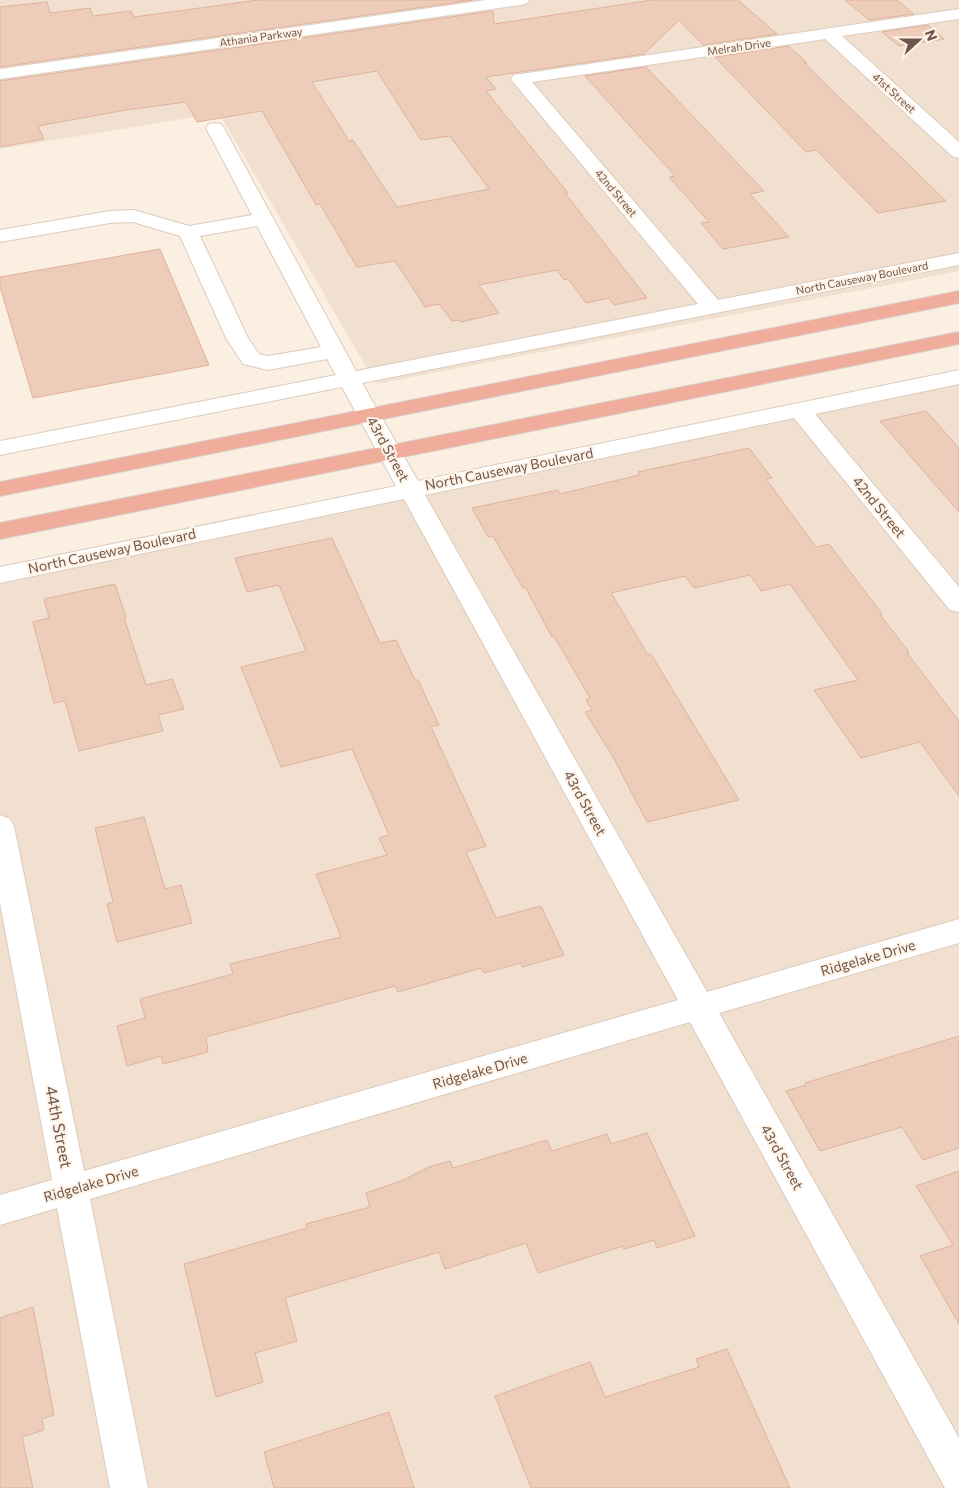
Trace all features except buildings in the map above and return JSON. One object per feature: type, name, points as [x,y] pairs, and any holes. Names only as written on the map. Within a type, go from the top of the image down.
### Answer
[{"type":"highway","points":[[0,489],[959,297]]},
{"type":"highway","points":[[0,531],[959,338]]},
{"type":"street","name":"Athania Parkway","points":[[0,74],[522,0]]},
{"type":"street","name":"Melrah Drive","points":[[520,79],[959,14]]},
{"type":"street","name":"41st Street","points":[[829,34],[959,152]]},
{"type":"street","name":"42nd Street","points":[[520,79],[712,307]]},
{"type":"street","name":"43rd Street","points":[[215,128],[350,381],[959,1475]]},
{"type":"street","points":[[0,236],[110,217],[134,216],[188,232],[263,219]]},
{"type":"street","points":[[188,232],[236,338],[251,358],[268,363],[334,351]]},
{"type":"street","name":"North Causeway Boulevard","points":[[0,448],[350,381],[959,259]]},
{"type":"street","name":"North Causeway Boulevard","points":[[0,575],[959,377]]},
{"type":"street","name":"42nd Street","points":[[800,410],[959,604]]},
{"type":"street","name":"44th Street","points":[[0,826],[129,1488]]},
{"type":"street","name":"Ridgelake Drive","points":[[0,1210],[959,931]]},
{"type":"shaded area","points":[[0,0],[959,0],[959,271],[376,384],[219,113],[0,149]]},
{"type":"shaded area","points":[[959,372],[959,1488],[0,1488],[0,574]]}]
